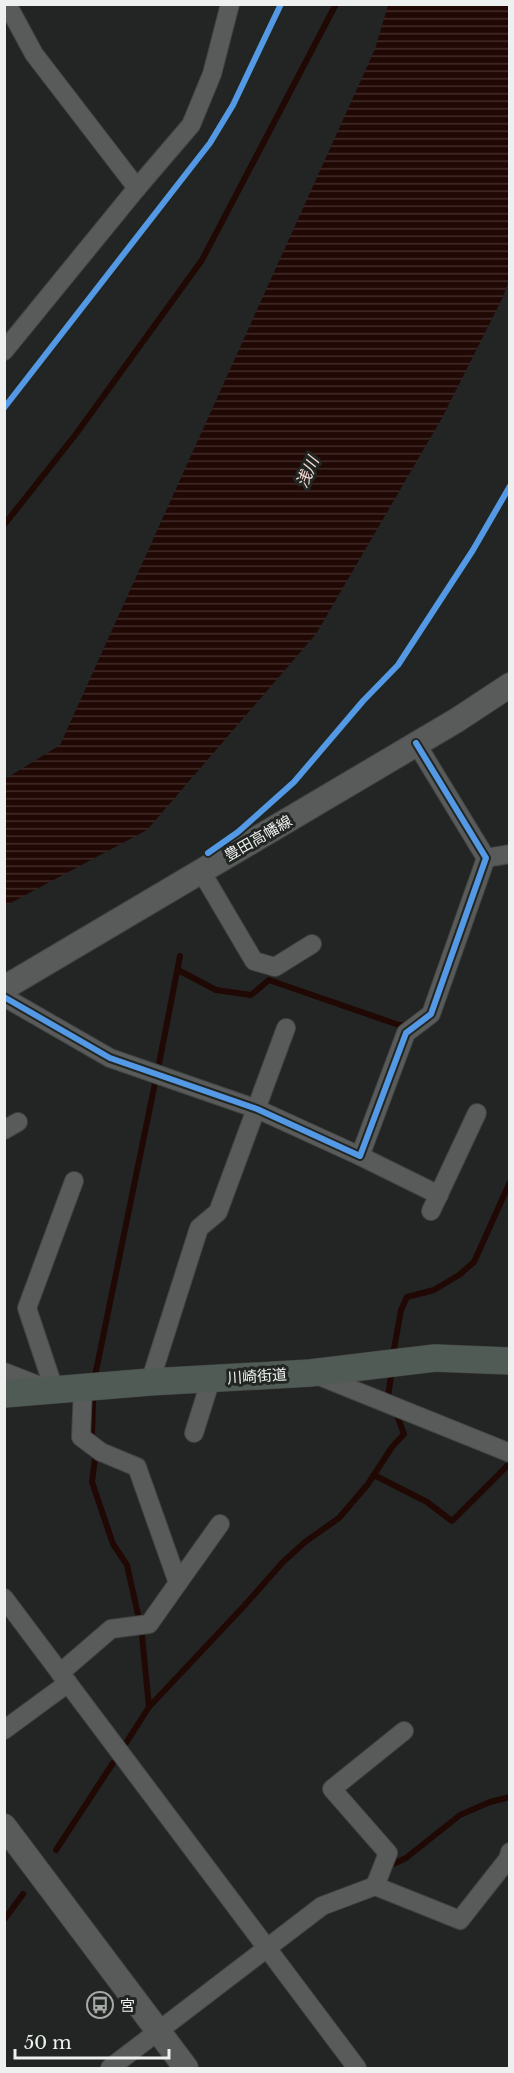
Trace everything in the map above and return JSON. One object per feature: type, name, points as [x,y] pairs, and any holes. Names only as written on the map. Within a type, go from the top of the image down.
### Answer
[{"type":"main road","name":"豊田高幡線","points":[[4,988],[458,720],[510,685]]},
{"type":"main road","name":"川崎街道","points":[[4,1394],[150,1382],[310,1373],[435,1358],[510,1361]]},
{"type":"main road","points":[[4,1826],[186,2068]]},
{"type":"street","points":[[7,4],[34,54],[137,188]]},
{"type":"street","points":[[4,351],[191,125],[212,75],[230,4]]},
{"type":"street","points":[[416,743],[486,858]]},
{"type":"street","points":[[486,858],[510,854]]},
{"type":"street","points":[[360,1156],[406,1033],[431,1014],[486,858]]},
{"type":"street","points":[[201,871],[254,961],[274,967],[312,944]]},
{"type":"street","points":[[4,997],[110,1058],[257,1109],[360,1156],[435,1203],[477,1113]]},
{"type":"street","points":[[150,1382],[199,1228],[218,1212],[286,1028]]},
{"type":"street","points":[[51,1389],[27,1308],[75,1181]]},
{"type":"street","points":[[4,1372],[51,1389]]},
{"type":"street","points":[[310,1373],[510,1453]]},
{"type":"street","points":[[194,1433],[211,1379]]},
{"type":"street","points":[[83,1387],[81,1437],[101,1452],[137,1467],[178,1583]]},
{"type":"street","points":[[4,1730],[64,1678],[111,1629],[149,1624],[220,1524]]},
{"type":"street","points":[[4,1598],[357,2068]]},
{"type":"street","points":[[375,1886],[388,1853],[332,1789],[404,1731]]},
{"type":"street","points":[[110,2068],[322,1906],[375,1886],[460,1920],[508,1859],[510,1852]]},
{"type":"water","name":"浅川","points":[[388,5],[509,5],[510,278],[502,299],[442,418],[316,634],[147,830],[5,906],[5,779],[60,745],[375,49]]},
{"type":"waterway","points":[[4,525],[76,434],[202,260],[336,4]]},
{"type":"waterway","points":[[159,1064],[180,956]]},
{"type":"waterway","points":[[178,970],[216,990],[251,995],[269,980],[399,1025],[409,1025]]},
{"type":"waterway","points":[[95,1376],[155,1083]]},
{"type":"waterway","points":[[394,1349],[401,1310],[407,1297],[434,1290],[459,1275],[474,1262],[510,1182]]},
{"type":"waterway","points":[[388,1397],[391,1376]]},
{"type":"waterway","points":[[92,1433],[93,1402]]},
{"type":"waterway","points":[[126,1743],[149,1707],[283,1562],[305,1542],[339,1518],[368,1484],[392,1447],[404,1434],[397,1415]]},
{"type":"waterway","points":[[95,1458],[92,1482],[113,1544],[127,1565],[139,1619]]},
{"type":"waterway","points":[[374,1475],[427,1502],[452,1521],[510,1463]]},
{"type":"waterway","points":[[142,1635],[149,1707]]},
{"type":"waterway","points":[[56,1850],[113,1763]]},
{"type":"waterway","points":[[387,1867],[406,1858],[460,1815],[490,1802],[510,1797]]},
{"type":"waterway","points":[[4,1920],[23,1894]]},
{"type":"cycle path","points":[[4,408],[210,143],[233,105],[281,4]]},
{"type":"cycle path","points":[[208,853],[238,832],[294,782],[363,701],[398,665],[473,550],[510,486]]},
{"type":"cycle path","points":[[4,997],[110,1058],[257,1109],[360,1156],[406,1033],[431,1014],[486,858],[416,743]]},
{"type":"place","name":"宮","points":[[100,2005]]}]
